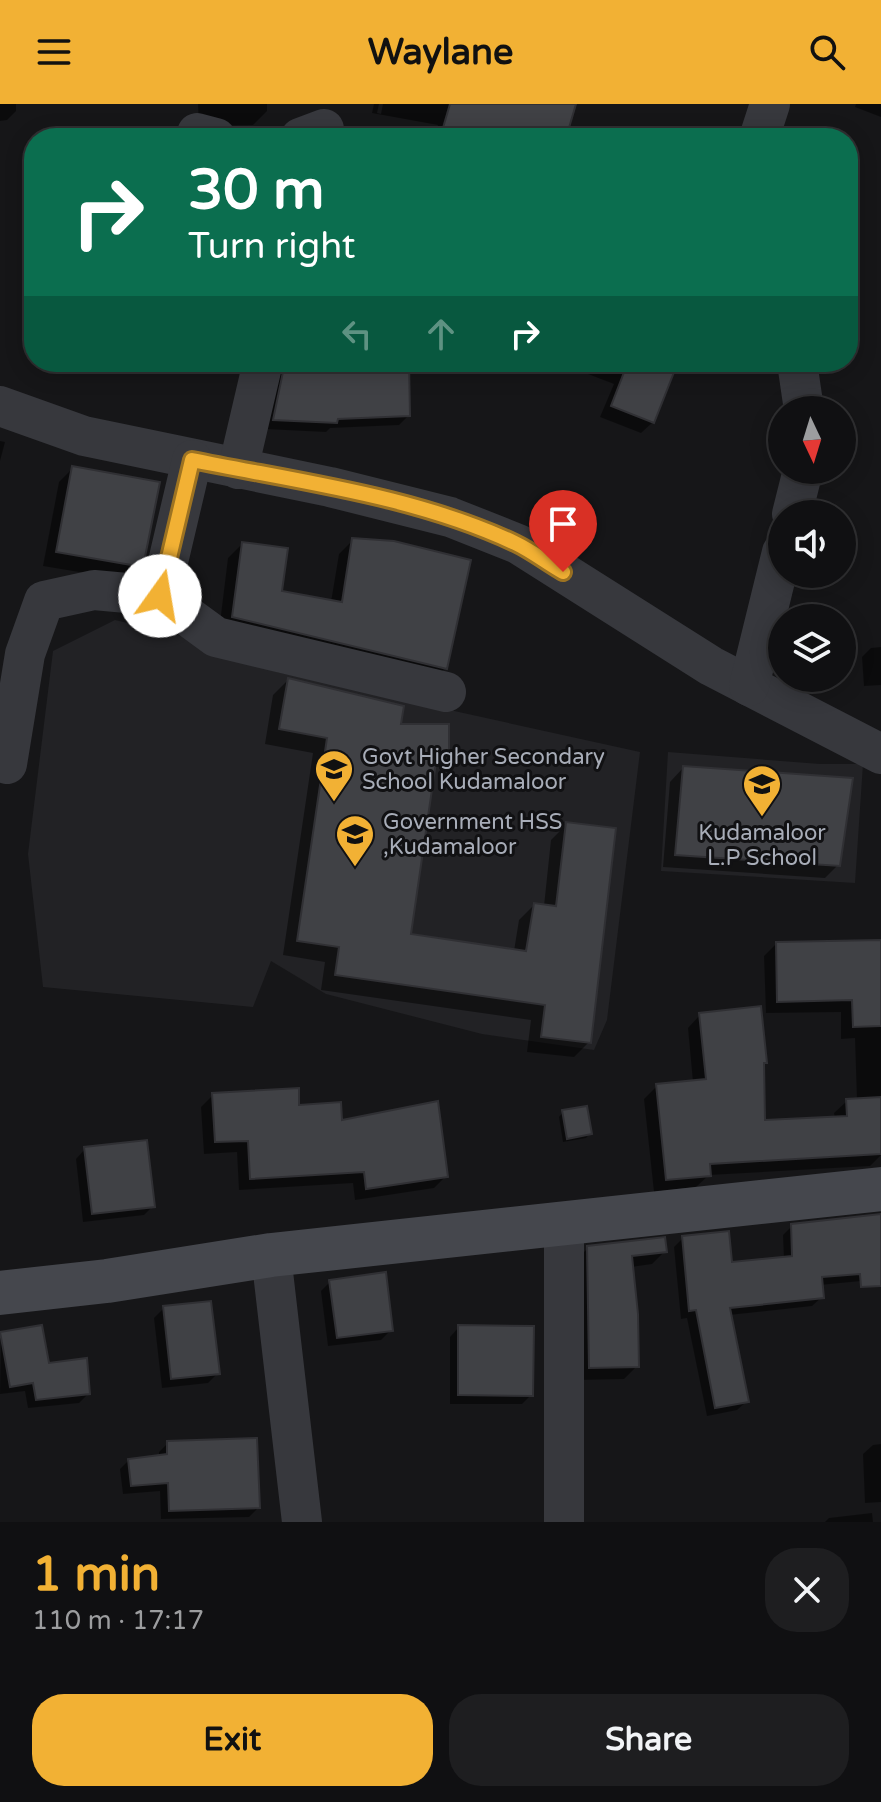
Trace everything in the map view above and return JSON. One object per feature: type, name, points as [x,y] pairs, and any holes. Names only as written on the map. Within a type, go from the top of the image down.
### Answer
[{"type":"main road","points":[[0,1293],[107,1281],[271,1255],[881,1189]]},
{"type":"street","points":[[762,128],[770,104]]},
{"type":"street","points":[[238,469],[261,372]]},
{"type":"street","points":[[798,372],[802,396]]},
{"type":"street","points":[[0,406],[84,436],[330,487],[450,517],[518,544],[711,666],[881,754]]},
{"type":"street","points":[[160,596],[192,460]]},
{"type":"street","points":[[749,686],[773,588]]},
{"type":"street","points":[[7,764],[25,654],[44,601],[94,590],[160,596],[216,637],[446,692]]},
{"type":"street","points":[[564,1223],[564,1522]]},
{"type":"street","points":[[271,1255],[302,1522]]},
{"type":"shaded area","name":"Govt Higher Secondary School Kudamaloor","points":[[115,620],[202,641],[277,672],[640,752],[607,1020],[594,1050],[482,1034],[326,994],[271,961],[253,1007],[43,987],[28,854],[53,651]]},
{"type":"shaded area","name":"Kudamaloor L.P School","points":[[668,752],[820,764],[863,764],[855,883],[661,871]]},
{"type":"building","points":[[450,104],[576,104],[569,128],[443,128]]},
{"type":"building","points":[[283,372],[409,372],[410,416],[338,419],[337,423],[273,420]]},
{"type":"building","points":[[624,372],[674,372],[654,423],[611,406]]},
{"type":"building","points":[[72,466],[160,482],[143,567],[56,552]]},
{"type":"building","points":[[352,538],[394,541],[471,560],[447,669],[232,617],[242,542],[288,548],[282,591],[342,602]]},
{"type":"building","points":[[288,678],[404,706],[401,724],[449,724],[449,755],[437,755],[411,934],[526,951],[534,903],[556,906],[566,822],[616,828],[591,1043],[541,1037],[545,1005],[335,975],[339,947],[297,941],[327,738],[279,729]]},
{"type":"building","name":"Kudamaloor L.P School","points":[[683,766],[853,778],[840,866],[675,855]]},
{"type":"building","points":[[881,940],[881,1026],[853,1027],[852,1000],[777,1002],[776,942]]},
{"type":"building","points":[[761,1006],[767,1063],[764,1063],[765,1120],[847,1116],[846,1099],[881,1097],[881,1154],[710,1164],[711,1176],[666,1180],[656,1084],[706,1079],[699,1013]]},
{"type":"building","points":[[299,1088],[299,1105],[341,1102],[342,1120],[438,1101],[448,1177],[366,1189],[364,1172],[250,1179],[248,1141],[215,1142],[212,1093]]},
{"type":"building","points":[[587,1106],[592,1134],[567,1139],[562,1110]]},
{"type":"building","points":[[147,1140],[155,1207],[92,1214],[84,1147]]},
{"type":"building","points":[[881,1214],[881,1286],[861,1287],[860,1274],[822,1277],[824,1298],[730,1308],[749,1402],[715,1408],[696,1310],[689,1311],[682,1236],[729,1231],[732,1262],[792,1256],[791,1224]]},
{"type":"building","points":[[665,1237],[667,1252],[632,1256],[639,1367],[589,1368],[587,1246]]},
{"type":"building","points":[[386,1272],[393,1331],[337,1338],[329,1280]]},
{"type":"building","points":[[211,1301],[220,1374],[171,1379],[163,1306]]},
{"type":"building","points":[[42,1325],[49,1363],[87,1358],[90,1394],[36,1400],[33,1383],[10,1387],[0,1332]]},
{"type":"building","points":[[458,1325],[534,1326],[533,1396],[458,1395]]},
{"type":"building","points":[[257,1438],[260,1508],[169,1511],[168,1483],[131,1486],[128,1459],[167,1454],[167,1441]]},
{"type":"place","name":"Govt Higher Secondary School Kudamaloor","points":[[334,803]]},
{"type":"place","name":"Kudamaloor L.P School","points":[[762,818]]},
{"type":"place","name":"Government HSS ,Kudamaloor","points":[[355,868]]},
{"type":"route","points":[[160,596],[192,460],[330,487],[450,517],[518,544],[563,572]]}]
